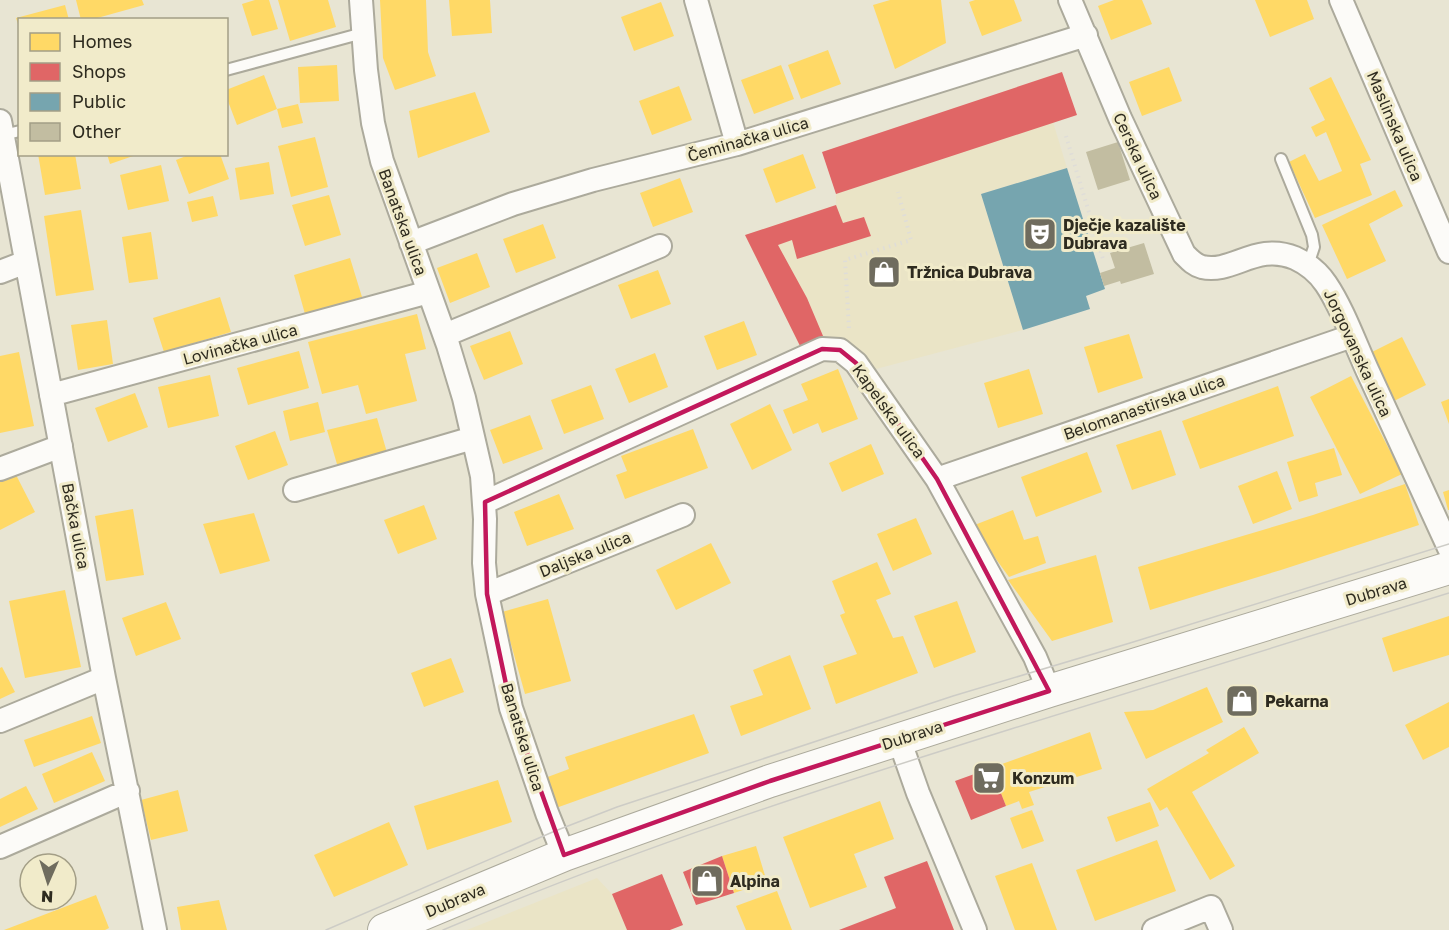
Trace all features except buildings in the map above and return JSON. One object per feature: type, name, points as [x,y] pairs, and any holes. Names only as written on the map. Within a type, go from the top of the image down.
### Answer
[{"type":"main road","name":"Dubrava","points":[[384,930],[564,855],[770,781],[1049,691],[1449,568]]},
{"type":"street","name":"Banatska ulica","points":[[360,0],[371,113],[379,152],[445,335],[464,398],[482,476],[485,502],[484,562],[487,594],[511,708],[564,855]]},
{"type":"street","points":[[696,0],[737,144]]},
{"type":"street","name":"Cerska ulica","points":[[1070,0],[1120,118],[1184,254],[1194,264],[1202,267],[1225,265],[1263,253],[1280,254],[1308,266]]},
{"type":"street","name":"Maslinska ulica","points":[[1341,0],[1449,252]]},
{"type":"street","name":"Čeminačka ulica","points":[[411,243],[513,204],[593,180],[737,144],[1086,35]]},
{"type":"street","name":"Bačka ulica","points":[[7,129],[26,262],[104,678],[155,930]]},
{"type":"street","points":[[445,335],[660,246]]},
{"type":"street","points":[[0,272],[26,262]]},
{"type":"street","name":"Jorgovanska ulica","points":[[1308,266],[1327,285],[1449,548]]},
{"type":"street","name":"Lovinačka ulica","points":[[51,395],[429,292]]},
{"type":"street","name":"Belomanastirska ulica","points":[[937,478],[1352,336]]},
{"type":"street","name":"Kapelska ulica","points":[[485,502],[822,350],[840,350],[856,363],[937,478],[1035,657],[1049,691]]},
{"type":"street","points":[[295,490],[473,438]]},
{"type":"street","points":[[0,469],[61,446]]},
{"type":"street","name":"Daljska ulica","points":[[487,594],[683,515]]},
{"type":"street","points":[[0,721],[104,678]]},
{"type":"street","points":[[899,739],[918,793],[975,930]]},
{"type":"street","points":[[0,847],[128,791]]},
{"type":"street","points":[[1154,930],[1211,907],[1221,930]]},
{"type":"lane","points":[[228,69],[363,33]]},
{"type":"lane","points":[[1281,159],[1312,235],[1314,247],[1308,266]]},
{"type":"path","points":[[1066,136],[1103,259]]},
{"type":"path","points":[[851,359],[845,260],[910,240],[898,192]]},
{"type":"highlighted area","points":[[822,349],[840,350],[856,363],[937,479],[1049,691],[770,781],[564,855],[511,708],[487,594],[485,502]]},
{"type":"shaded area","name":"Tržnica Dubrava","points":[[1053,122],[1067,168],[981,194],[1023,330],[876,369],[843,344],[803,352],[745,235],[836,205],[836,194]]},
{"type":"shaded area","points":[[597,878],[612,894],[627,930],[467,930]]},
{"type":"tram line","points":[[326,930],[555,831],[617,807],[953,696],[1449,544]]},
{"type":"tram line","points":[[443,930],[583,874],[724,822],[939,752],[1449,593]]},
{"type":"place","name":"Dječje kazalište Dubrava","points":[[1040,234]]},
{"type":"place","name":"Tržnica Dubrava","points":[[884,272]]},
{"type":"place","name":"Pekarna","points":[[1242,701]]},
{"type":"place","name":"Konzum","points":[[989,778]]},
{"type":"place","name":"Alpina","points":[[707,881]]}]
